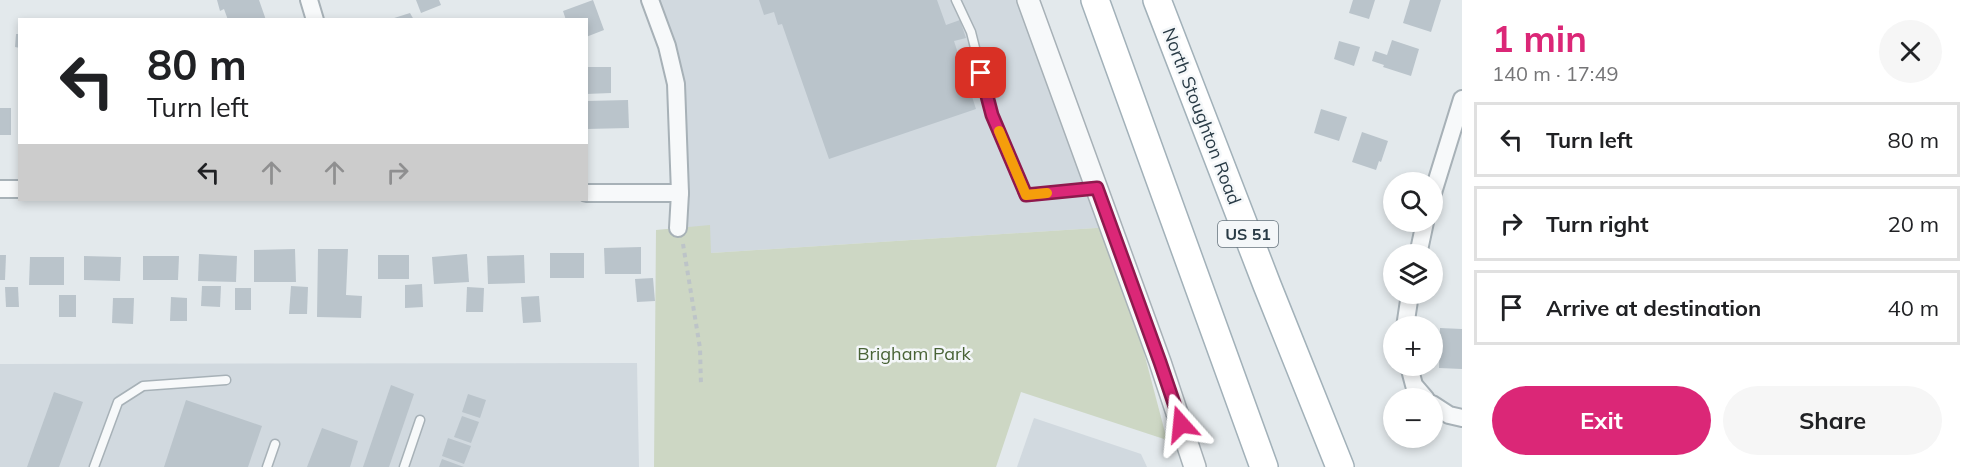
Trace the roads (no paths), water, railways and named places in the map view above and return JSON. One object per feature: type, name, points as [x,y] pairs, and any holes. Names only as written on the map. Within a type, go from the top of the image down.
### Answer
[{"type":"main road","points":[[1095,0],[1264,467]]},
{"type":"main road","name":"North Stoughton Road","points":[[1157,0],[1340,467]]},
{"type":"street","points":[[309,0],[314,18]]},
{"type":"street","points":[[650,0],[667,46],[676,84],[680,193],[678,228]]},
{"type":"street","points":[[1028,0],[1160,362],[1195,467]]},
{"type":"street","points":[[1441,172],[1458,128],[1462,99]]},
{"type":"street","points":[[0,189],[18,189]]},
{"type":"street","points":[[588,193],[680,193]]},
{"type":"street","points":[[1443,411],[1462,418]]},
{"type":"lane","points":[[956,0],[971,32],[992,115],[1026,195],[1097,188]]},
{"type":"lane","points":[[94,467],[118,402],[143,386],[226,380]]},
{"type":"lane","points":[[404,467],[420,420]]},
{"type":"lane","points":[[267,467],[275,444]]},
{"type":"park label","name":"Brigham Park","points":[[914,353]]}]
